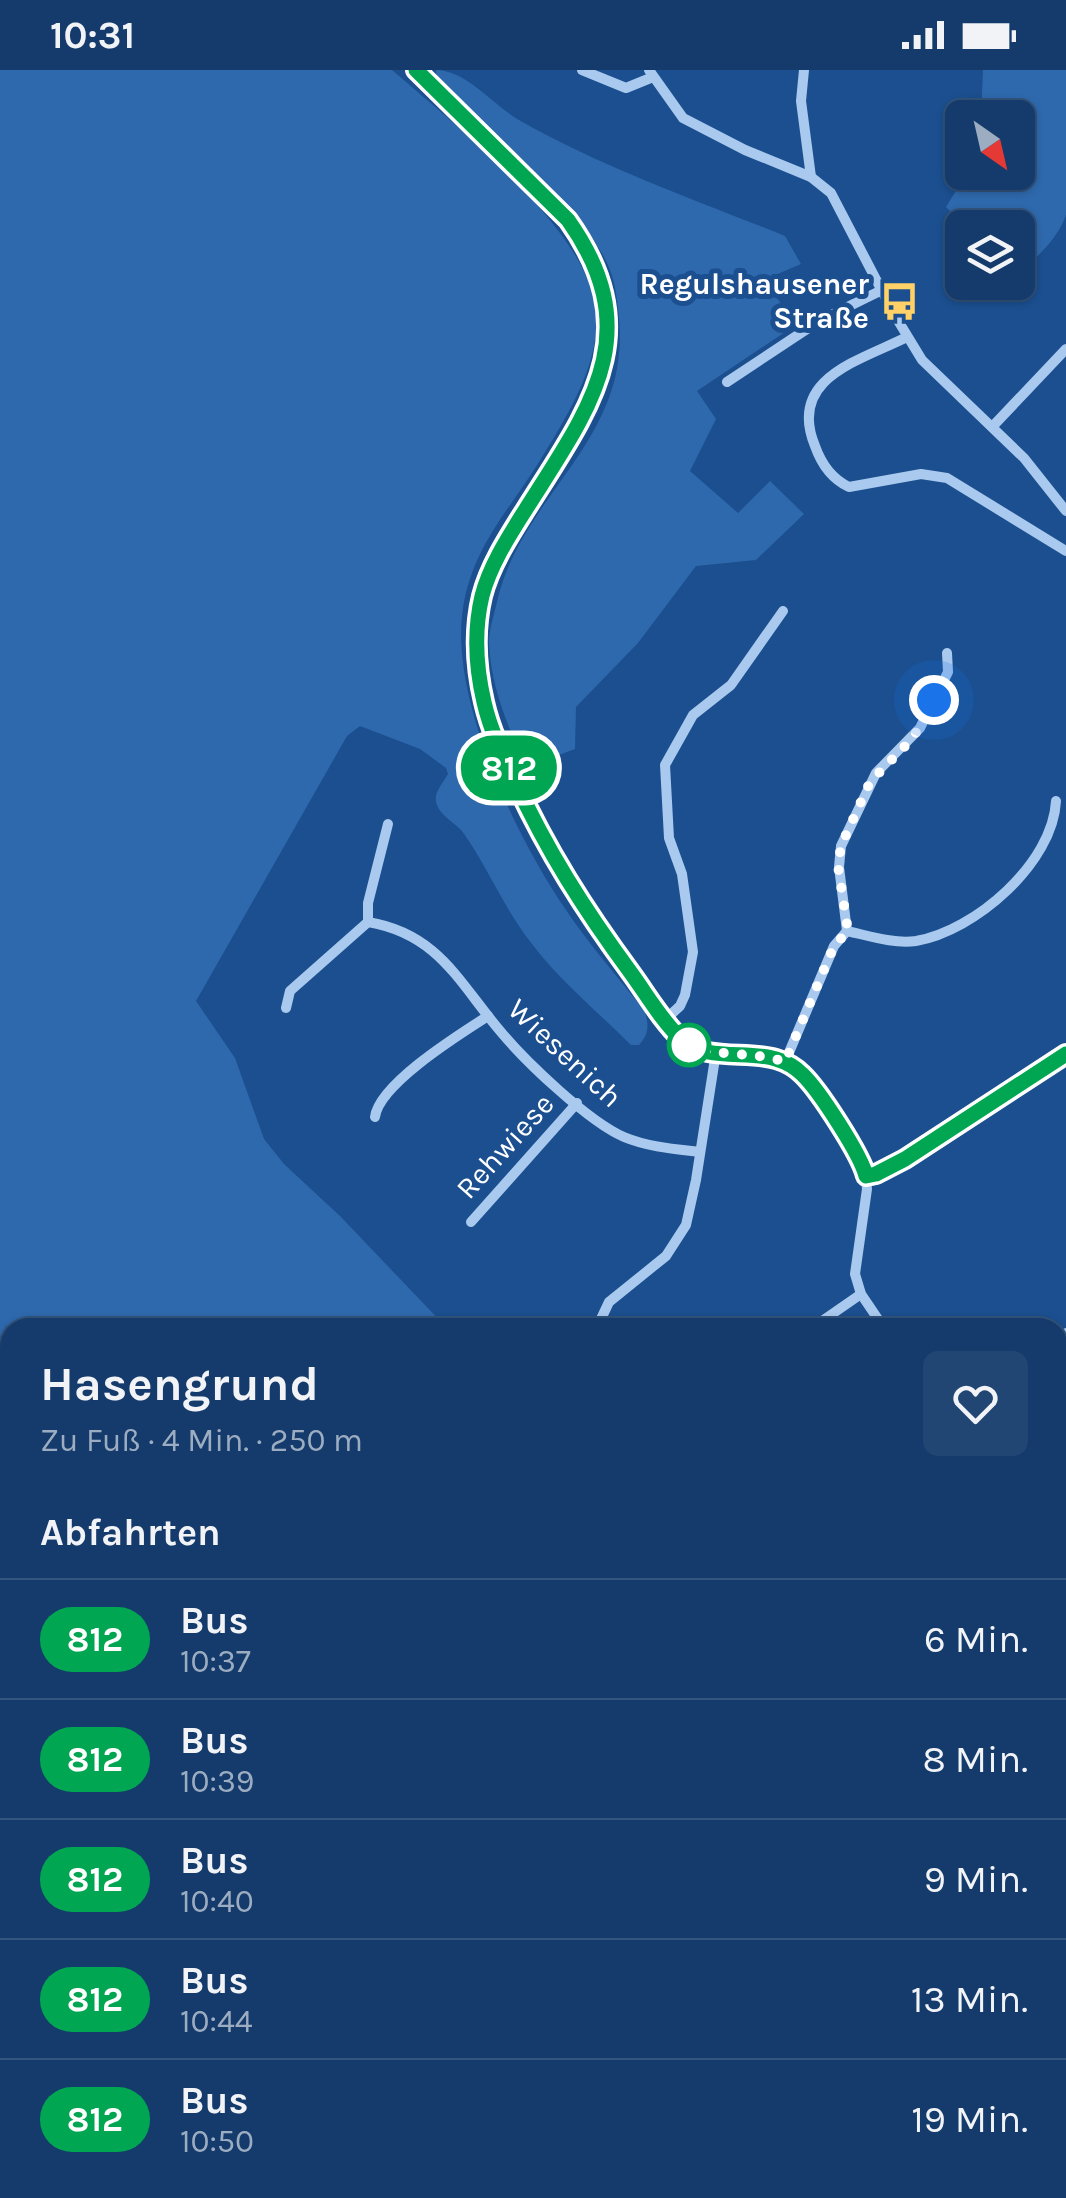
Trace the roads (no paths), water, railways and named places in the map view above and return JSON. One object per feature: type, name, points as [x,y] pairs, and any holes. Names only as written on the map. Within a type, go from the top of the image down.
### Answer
[{"type":"street","points":[[416,70],[568,220],[585,245],[607,306],[606,350],[588,408],[515,526],[482,596],[477,657],[492,730],[546,848],[584,909],[666,1020],[688,1044],[785,1062],[806,1078],[860,1158],[866,1176],[866,1202],[854,1267],[861,1294],[877,1318]]},
{"type":"street","points":[[582,70],[626,88],[651,74],[676,111],[691,124],[811,176],[838,202],[907,337],[937,375],[993,426],[1044,481],[1066,511]]},
{"type":"street","points":[[804,70],[800,101],[811,176]]},
{"type":"street","points":[[727,382],[819,321],[882,290]]},
{"type":"street","points":[[907,337],[826,379],[811,396],[811,437],[824,464],[840,483],[849,487],[921,474],[946,478],[1066,551]]},
{"type":"street","points":[[993,426],[1066,349]]},
{"type":"street","points":[[666,1020],[685,995],[693,952],[682,874],[670,838],[665,765],[693,715],[731,685],[783,612]]},
{"type":"street","points":[[848,931],[838,866],[841,846],[876,773],[920,728],[948,672],[946,652]]},
{"type":"street","points":[[848,931],[884,940],[914,941],[962,923],[1027,871],[1051,832],[1056,801]]},
{"type":"street","points":[[286,1008],[290,991],[368,922],[368,903],[388,824]]},
{"type":"street","name":"Wiesenich","points":[[368,922],[404,932],[437,954],[518,1051],[577,1103],[627,1138],[652,1146],[700,1152]]},
{"type":"street","points":[[785,1062],[834,946],[848,931]]},
{"type":"street","points":[[376,1117],[380,1101],[406,1076],[444,1044],[488,1016]]},
{"type":"street","points":[[601,1318],[608,1302],[654,1268],[678,1240],[692,1206],[716,1052]]},
{"type":"street","points":[[866,1176],[905,1159],[1066,1054]]},
{"type":"street","name":"Rehwiese","points":[[471,1222],[577,1103]]},
{"type":"street","points":[[826,1318],[861,1294]]},
{"type":"place","name":"Regulshausener Straße","points":[[899,301]]}]
